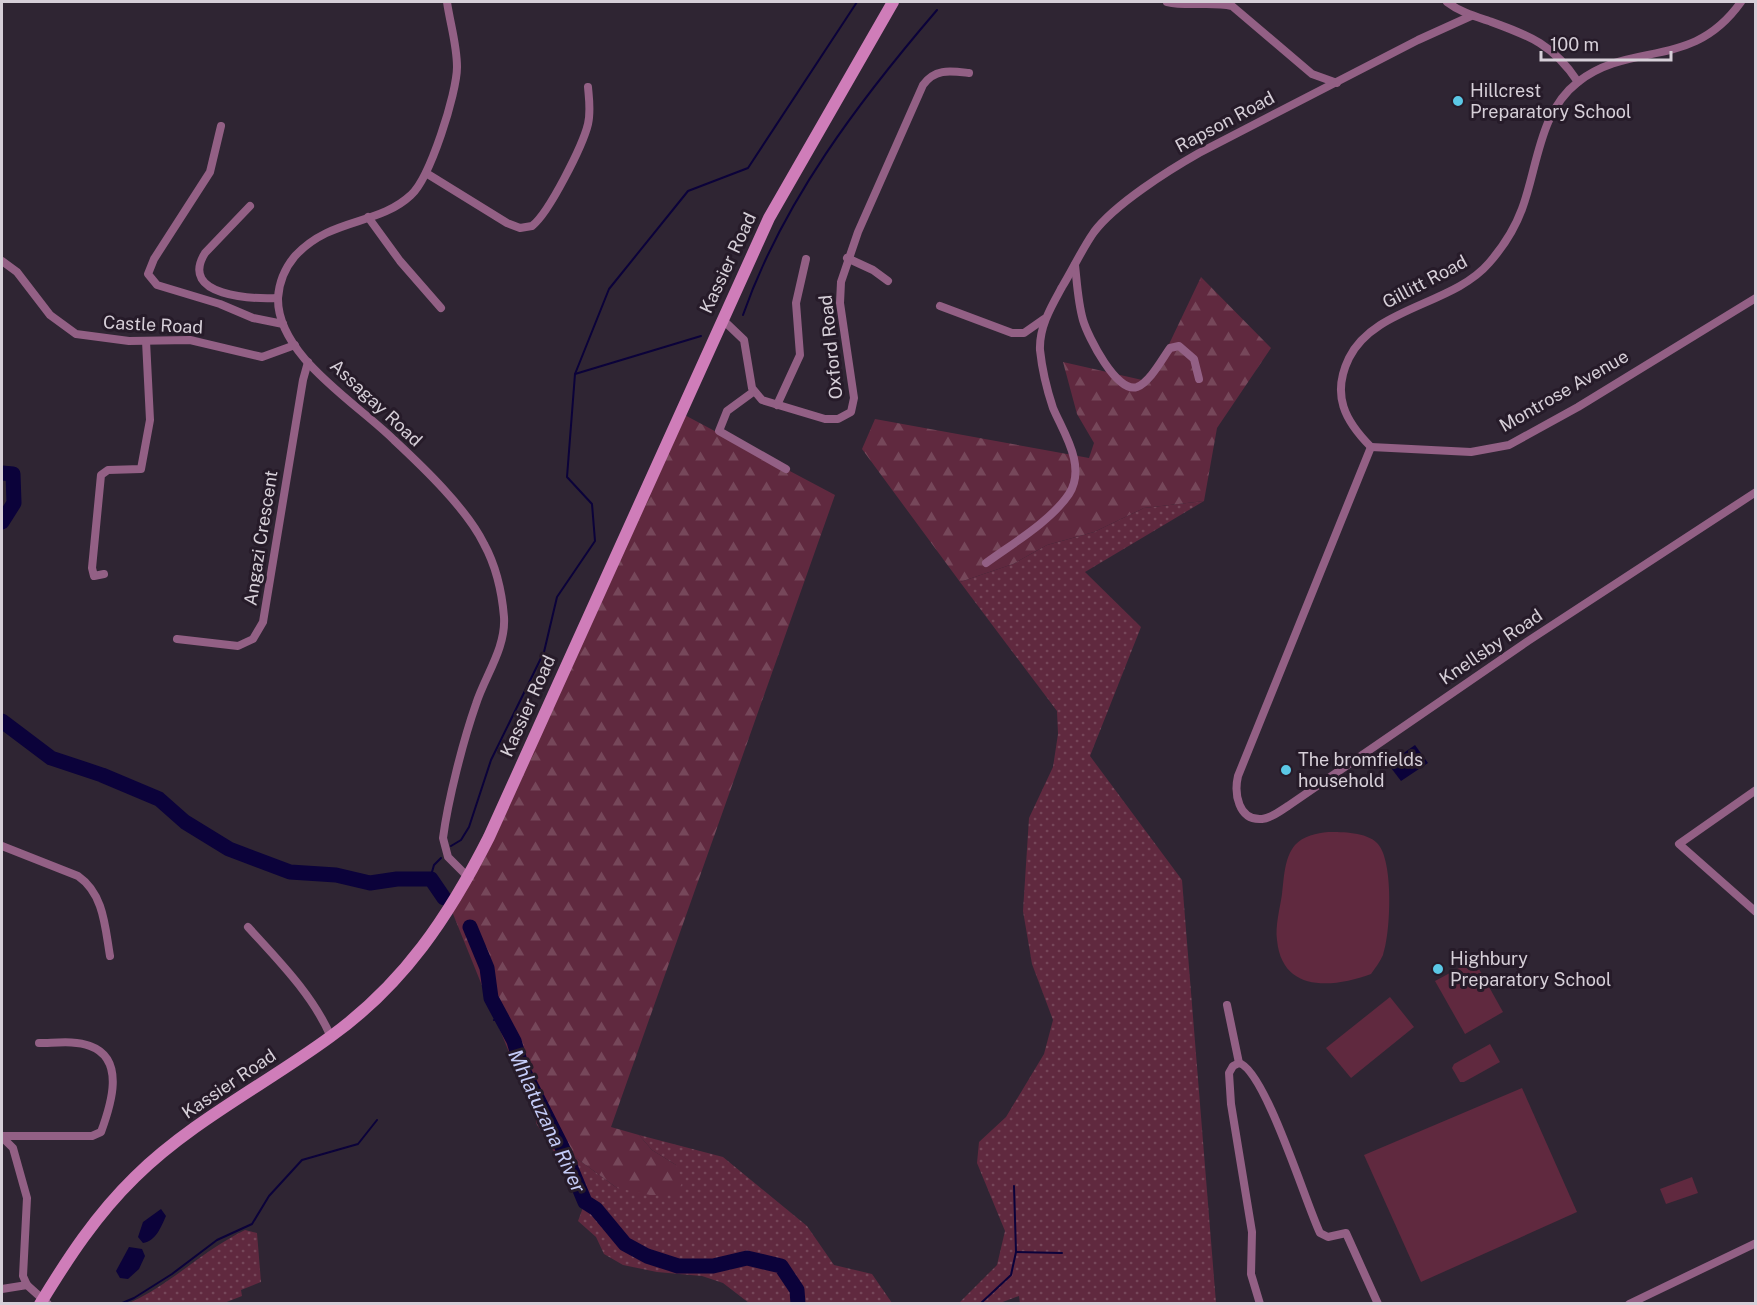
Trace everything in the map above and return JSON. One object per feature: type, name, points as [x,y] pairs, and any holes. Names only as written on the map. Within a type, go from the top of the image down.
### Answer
[{"type":"main road","name":"Kassier Road","points":[[44,1302],[92,1225],[143,1170],[191,1131],[331,1037],[378,997],[438,929],[469,878],[489,837],[722,319],[797,166],[893,2]]},
{"type":"street","name":"Assagay Road","points":[[447,2],[457,54],[456,76],[448,109],[420,185],[405,201],[368,217],[326,231],[302,249],[283,274],[278,298],[283,324],[308,362],[393,439],[468,519],[484,543],[499,586],[504,620],[500,646],[476,704],[443,838],[448,857],[469,878]]},
{"type":"street","points":[[1167,2],[1191,5],[1215,2],[1232,6],[1312,74],[1337,82]]},
{"type":"street","points":[[1447,2],[1471,16],[1522,33],[1547,46],[1561,57],[1578,82]]},
{"type":"street","name":"Gillitt Road","points":[[1371,447],[1350,426],[1345,414],[1341,392],[1349,356],[1384,323],[1452,290],[1489,263],[1519,218],[1547,122],[1562,98],[1578,82],[1608,67],[1698,41],[1720,27],[1741,2]]},
{"type":"street","name":"Rapson Road","points":[[986,564],[1036,526],[1070,493],[1074,460],[1066,431],[1054,408],[1040,352],[1046,318],[1075,265],[1103,222],[1181,163],[1471,16]]},
{"type":"street","name":"Oxford Road","points":[[753,392],[762,400],[831,419],[843,417],[851,412],[854,398],[840,303],[847,258],[923,85],[934,74],[941,72],[969,73]]},
{"type":"street","points":[[426,173],[507,223],[520,228],[532,226],[547,209],[585,135],[590,108],[588,87]]},
{"type":"street","points":[[221,126],[210,172],[154,259],[148,274],[157,285],[220,304],[253,318],[283,324]]},
{"type":"street","points":[[250,206],[205,253],[200,261],[200,272],[210,286],[225,295],[253,299],[278,298]]},
{"type":"street","points":[[368,217],[411,275],[441,308]]},
{"type":"street","points":[[847,258],[873,270],[888,281]]},
{"type":"street","points":[[777,405],[800,355],[796,303],[806,259]]},
{"type":"street","name":"Castle Road","points":[[2,261],[17,272],[50,315],[71,332],[105,340],[190,340],[262,357],[295,345]]},
{"type":"street","points":[[1075,265],[1086,330],[1108,368],[1122,385],[1134,388],[1142,385],[1170,348],[1179,346],[1194,359],[1199,379]]},
{"type":"street","name":"Montrose Avenue","points":[[1371,447],[1471,452],[1509,444],[1578,407],[1755,298]]},
{"type":"street","points":[[940,306],[1012,333],[1024,333],[1046,318]]},
{"type":"street","points":[[722,319],[744,340],[753,392],[727,411],[719,431],[786,469]]},
{"type":"street","points":[[104,574],[94,576],[92,568],[101,476],[108,470],[141,470],[150,420],[146,341]]},
{"type":"street","name":"Angazi Crescent","points":[[177,639],[242,645],[253,639],[263,622],[303,380],[308,362]]},
{"type":"street","name":"Knellsby Road","points":[[1371,447],[1238,776],[1236,798],[1245,812],[1262,819],[1288,806],[1510,654],[1755,492]]},
{"type":"street","points":[[1755,790],[1679,843],[1755,912]]},
{"type":"street","points":[[2,846],[78,876],[88,884],[101,906],[110,956]]},
{"type":"street","points":[[248,927],[288,971],[323,1019],[331,1037]]},
{"type":"street","points":[[1227,1005],[1239,1063],[1249,1069],[1278,1126],[1320,1233],[1329,1238],[1346,1233],[1378,1304]]},
{"type":"street","points":[[2,1137],[92,1137],[101,1132],[113,1086],[108,1060],[90,1046],[39,1043]]},
{"type":"street","points":[[1239,1063],[1233,1066],[1229,1073],[1231,1104],[1252,1232],[1251,1274],[1260,1304]]},
{"type":"street","points":[[2,1137],[13,1148],[27,1198],[22,1260],[27,1285],[44,1302]]},
{"type":"street","points":[[1629,1304],[1755,1243]]},
{"type":"street","points":[[2,1289],[27,1285]]},
{"type":"green space","points":[[1201,277],[1271,348],[1217,428],[1204,501],[1144,508],[1094,532],[1047,545],[1013,564],[960,582],[862,449],[875,419],[1089,458],[1094,443],[1077,414],[1063,362],[1151,382]]},
{"type":"green space","points":[[679,412],[835,495],[611,1127],[639,1135],[652,1150],[676,1165],[683,1181],[676,1195],[650,1195],[617,1188],[575,1157],[536,1119],[451,909]]},
{"type":"green space","points":[[1204,501],[1085,572],[1141,627],[1090,756],[1182,880],[1216,1303],[1020,1304],[1019,1296],[1000,1303],[958,1304],[997,1265],[1005,1231],[977,1163],[979,1142],[1006,1117],[1044,1054],[1053,1020],[1032,964],[1023,911],[1029,818],[1053,767],[1058,734],[1057,711],[960,582],[1013,564],[1047,545],[1094,532],[1144,508]]},
{"type":"green space","points":[[1328,832],[1361,835],[1377,843],[1386,864],[1389,914],[1386,945],[1382,958],[1371,974],[1341,982],[1326,983],[1299,978],[1288,970],[1281,957],[1277,940],[1277,923],[1285,869],[1291,850],[1306,837]]},
{"type":"green space","points":[[1474,960],[1503,1012],[1465,1034],[1435,981]]},
{"type":"green space","points":[[1390,997],[1414,1027],[1351,1078],[1326,1048]]},
{"type":"green space","points":[[1490,1044],[1500,1062],[1460,1082],[1452,1068],[1454,1064]]},
{"type":"green space","points":[[1522,1088],[1577,1212],[1421,1282],[1364,1155]]},
{"type":"green space","points":[[536,1119],[575,1157],[617,1188],[676,1165],[652,1150],[639,1135],[723,1157],[807,1226],[834,1265],[872,1274],[892,1303],[749,1303],[723,1283],[702,1276],[657,1272],[623,1265],[604,1254],[596,1237],[578,1221],[585,1202],[536,1123]]},
{"type":"green space","points":[[1692,1177],[1698,1193],[1666,1204],[1660,1189]]},
{"type":"green space","points":[[245,1230],[257,1233],[261,1282],[241,1290],[242,1296],[224,1303],[129,1303],[144,1296],[229,1238]]},
{"type":"shaded area","points":[[1415,745],[1428,763],[1401,781],[1388,764]]},
{"type":"shaded area","points":[[161,1209],[166,1216],[160,1229],[148,1242],[143,1243],[138,1237],[143,1222]]},
{"type":"shaded area","points":[[129,1247],[142,1249],[145,1256],[139,1269],[128,1279],[120,1278],[116,1271]]},
{"type":"waterway","points":[[451,846],[461,840],[469,827],[491,760],[544,652],[557,597],[595,541],[592,504],[567,477],[575,374],[609,289],[688,191],[748,168],[857,2]]},
{"type":"waterway","points":[[743,315],[779,232],[801,192],[852,116],[937,10]]},
{"type":"waterway","points":[[575,374],[701,336]]},
{"type":"waterway","name":"Mhlatuzana River","points":[[2,473],[13,474],[14,503],[2,522]]},
{"type":"waterway","name":"Mhlatuzana River","points":[[2,721],[51,758],[102,775],[159,799],[185,822],[229,849],[290,872],[336,875],[370,883],[397,879],[431,879],[444,898]]},
{"type":"waterway","points":[[430,879],[434,865],[441,858]]},
{"type":"waterway","name":"Mhlatuzana River","points":[[470,927],[487,968],[491,998],[514,1041],[522,1068],[562,1147],[585,1202],[596,1209],[625,1244],[647,1256],[678,1266],[713,1266],[747,1258],[781,1266],[797,1290],[798,1304]]},
{"type":"waterway","name":"Mhlatuzana River","points":[[494,1020],[501,1016]]},
{"type":"waterway","points":[[120,1304],[172,1274],[217,1240],[252,1224],[269,1196],[302,1160],[358,1144],[377,1120]]},
{"type":"waterway","points":[[980,1304],[1011,1275],[1016,1252],[1014,1186]]},
{"type":"waterway","points":[[1016,1252],[1062,1253]]},
{"type":"place","name":"Hillcrest Preparatory School","points":[[1458,101]]},
{"type":"place","name":"The bromfields household","points":[[1286,770]]},
{"type":"place","name":"Highbury Preparatory School","points":[[1438,969]]}]
